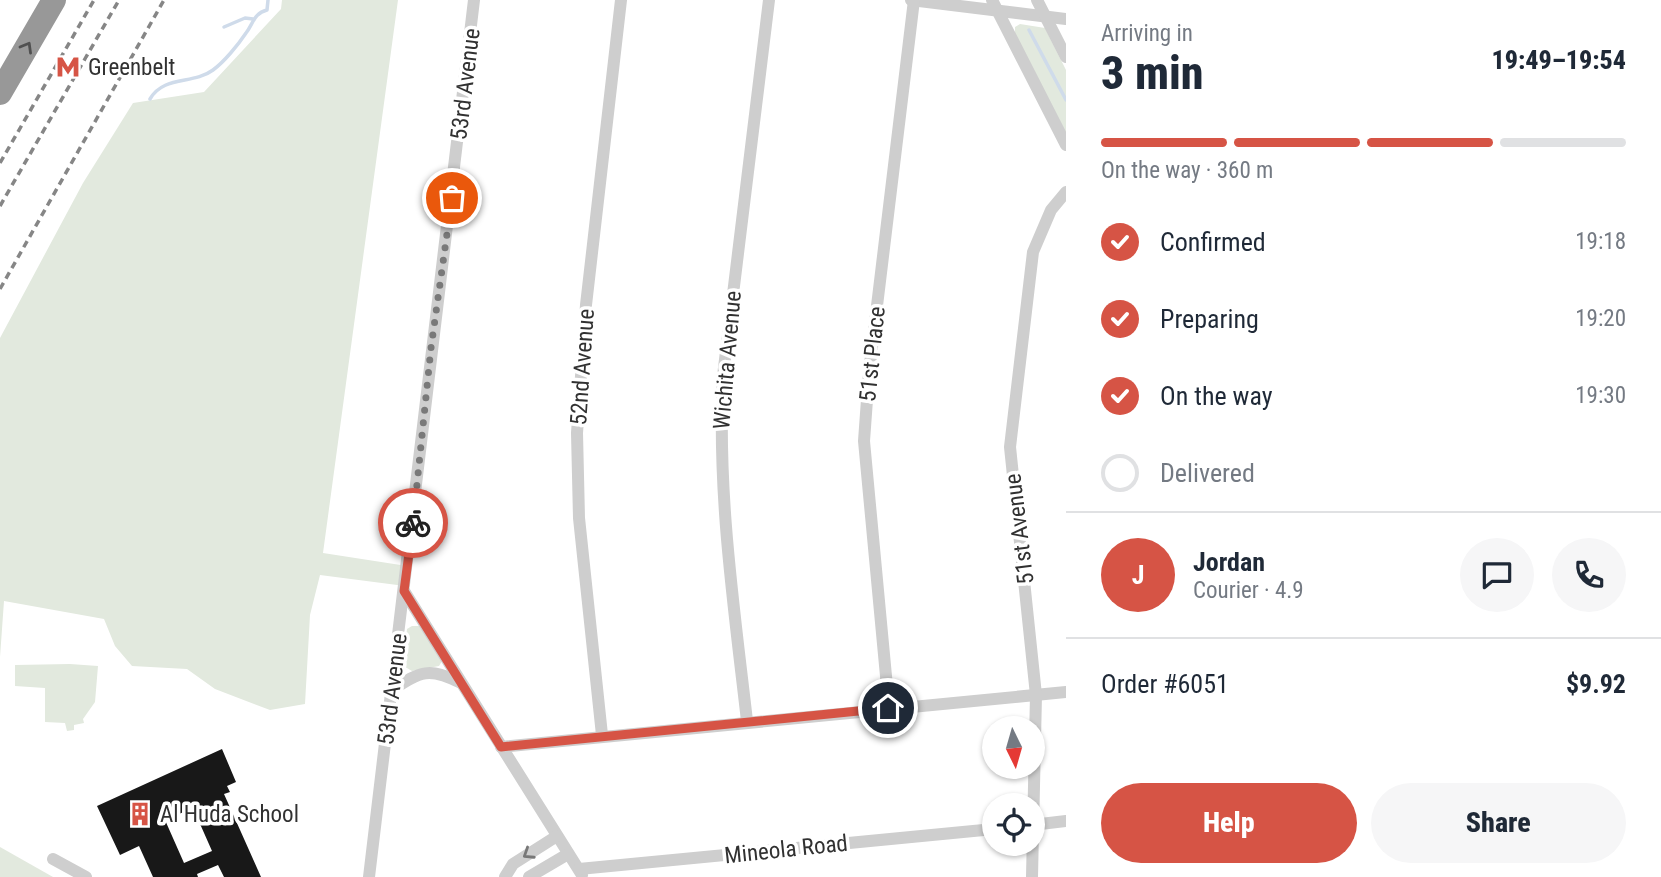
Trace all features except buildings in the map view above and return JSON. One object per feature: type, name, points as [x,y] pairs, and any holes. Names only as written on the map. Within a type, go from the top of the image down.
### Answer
[{"type":"highway","points":[[0,93],[54,0]]},
{"type":"street","name":"53rd Avenue","points":[[369,877],[474,0]]},
{"type":"street","name":"52nd Avenue","points":[[602,735],[579,518],[577,433],[586,313],[621,0]]},
{"type":"street","name":"Wichita Avenue","points":[[747,721],[728,545],[720,438],[723,376],[769,0]]},
{"type":"street","points":[[913,0],[995,5],[1066,19]]},
{"type":"street","name":"51st Place","points":[[888,708],[864,441],[869,372],[913,0]]},
{"type":"street","points":[[1037,0],[1066,57]]},
{"type":"street","points":[[995,5],[1066,145]]},
{"type":"street","name":"51st Avenue","points":[[1034,793],[1036,695],[1010,447],[1032,252],[1051,210],[1066,192]]},
{"type":"street","points":[[404,591],[581,873]]},
{"type":"street","points":[[392,690],[415,675],[440,673],[463,684]]},
{"type":"street","points":[[501,747],[602,735],[1066,692]]},
{"type":"street","points":[[1045,824],[1066,821]]},
{"type":"street","name":"Mineola Road","points":[[581,873],[982,829]]},
{"type":"street","points":[[505,877],[513,864],[557,836]]},
{"type":"street","points":[[529,877],[568,854]]},
{"type":"street","name":"51st Avenue","points":[[1032,856],[1032,877]]},
{"type":"street","points":[[53,859],[86,877]]},
{"type":"shaded area","points":[[282,0],[398,0],[323,553],[407,566],[405,586],[320,575],[310,615],[305,704],[270,710],[215,689],[187,669],[132,666],[115,646],[104,619],[4,601],[0,657],[0,338],[83,183],[133,103],[204,92],[281,9]]},
{"type":"shaded area","points":[[1020,24],[1045,28],[1066,70],[1066,134],[1015,35],[1015,27]]},
{"type":"shaded area","points":[[419,626],[442,661],[439,666],[412,671],[402,665],[407,629]]},
{"type":"shaded area","points":[[15,665],[98,666],[95,702],[83,719],[84,723],[74,725],[74,730],[67,731],[65,723],[45,722],[45,688],[15,686]]},
{"type":"shaded area","points":[[0,847],[53,877],[0,877]]},
{"type":"waterway","points":[[150,99],[163,86],[205,75],[217,67],[239,43],[256,16],[267,10],[268,0]]},
{"type":"waterway","points":[[224,27],[245,18],[253,19]]},
{"type":"waterway","points":[[1029,30],[1066,100]]},
{"type":"railway","points":[[0,163],[94,0]]},
{"type":"railway","points":[[0,206],[119,0]]},
{"type":"railway","points":[[0,289],[164,0]]},
{"type":"way so far","points":[[413,523],[431,348],[452,198]]},
{"type":"place","name":"Greenbelt","points":[[68,67]]},
{"type":"place","name":"Al Huda School","points":[[140,814]]},
{"type":"route","points":[[413,523],[404,591],[501,747],[888,708]]}]
